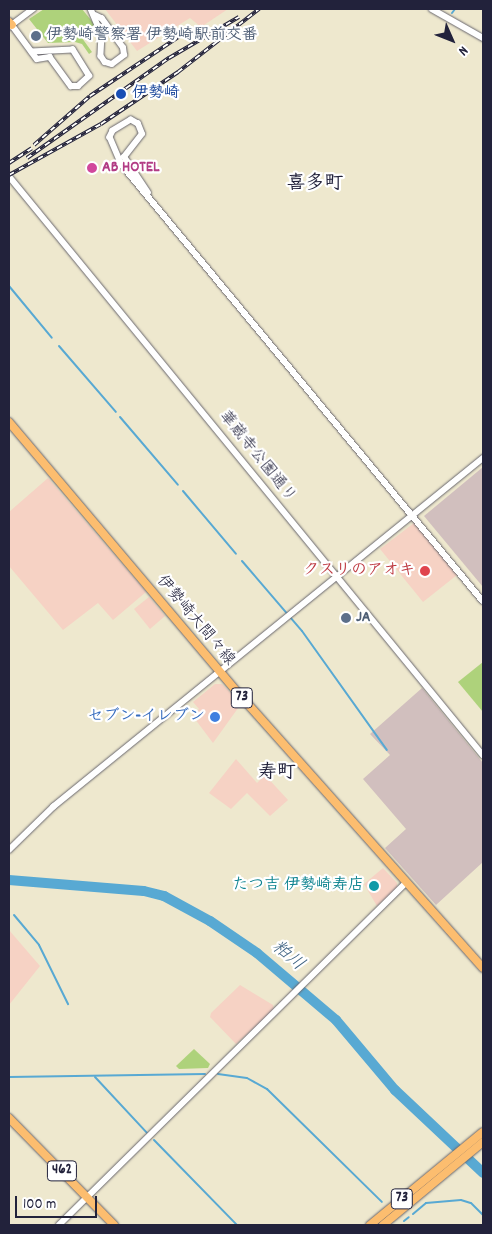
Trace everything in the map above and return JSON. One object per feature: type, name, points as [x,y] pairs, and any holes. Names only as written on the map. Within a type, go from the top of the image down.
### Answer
[{"type":"main road","name":"伊勢崎大間々線","points":[[9,422],[219,671],[483,968]]},
{"type":"main road","name":"462","points":[[9,1118],[114,1225]]},
{"type":"main road","name":"73","points":[[370,1225],[436,1175],[483,1136]]},
{"type":"main road","name":"73","points":[[383,1225],[436,1175]]},
{"type":"street","points":[[32,52],[72,50],[89,76],[73,87],[50,58],[38,59],[32,52],[10,24],[33,9]]},
{"type":"street","points":[[91,9],[96,16],[102,35],[101,56],[108,64],[112,64],[124,55],[123,48],[102,19],[96,16]]},
{"type":"street","points":[[432,9],[483,38]]},
{"type":"street","points":[[148,193],[124,157],[142,134],[138,124],[131,120],[113,131],[110,141],[122,165],[148,193],[483,601]]},
{"type":"street","name":"華蔵寺公園通り","points":[[9,176],[483,755]]},
{"type":"street","points":[[9,850],[53,807],[483,458]]},
{"type":"street","points":[[59,1225],[406,883]]},
{"type":"shaded area","points":[[105,9],[228,9],[201,27],[190,18],[137,51]]},
{"type":"shaded area","points":[[483,467],[483,587],[424,516]]},
{"type":"shaded area","points":[[48,478],[146,592],[113,620],[98,603],[63,630],[9,566],[9,512]]},
{"type":"shaded area","points":[[414,523],[457,575],[423,602],[380,549]]},
{"type":"shaded area","points":[[149,597],[165,616],[150,629],[134,609]]},
{"type":"shaded area","points":[[215,684],[222,684],[241,704],[213,743],[192,715],[199,709],[193,702]]},
{"type":"shaded area","points":[[422,688],[483,763],[483,862],[436,905],[385,848],[406,829],[363,779],[390,755],[370,734]]},
{"type":"shaded area","points":[[236,759],[257,783],[265,775],[288,800],[270,816],[247,793],[231,809],[209,793]]},
{"type":"shaded area","points":[[383,868],[397,883],[397,888],[377,906],[364,884]]},
{"type":"shaded area","points":[[9,930],[40,966],[9,1005]]},
{"type":"shaded area","points":[[240,985],[273,1005],[274,1010],[236,1044],[210,1017],[211,1013]]},
{"type":"green space","points":[[44,9],[82,9],[95,25],[82,38],[92,52],[89,54],[82,44],[75,42],[48,43],[29,19]]},
{"type":"green space","points":[[483,662],[483,712],[458,682]]},
{"type":"green space","points":[[194,1049],[210,1064],[208,1068],[179,1069],[176,1066]]},
{"type":"waterway","points":[[452,13],[455,9]]},
{"type":"waterway","points":[[9,286],[52,338]]},
{"type":"waterway","points":[[59,346],[116,412]]},
{"type":"waterway","points":[[120,417],[178,485]]},
{"type":"waterway","points":[[183,491],[236,554]]},
{"type":"waterway","points":[[242,561],[302,631],[387,750]]},
{"type":"waterway","name":"粕川","points":[[9,880],[144,891],[164,896],[210,921],[257,953],[336,1020],[395,1090],[483,1173]]},
{"type":"waterway","points":[[14,915],[39,945],[68,1004]]},
{"type":"waterway","points":[[9,1077],[205,1074]]},
{"type":"waterway","points":[[218,1074],[247,1078],[267,1089],[382,1202]]},
{"type":"waterway","points":[[95,1077],[147,1133]]},
{"type":"waterway","points":[[154,1140],[237,1225]]},
{"type":"waterway","points":[[413,1214],[426,1203],[461,1200],[471,1203],[483,1215]]},
{"type":"waterway","points":[[404,1221],[409,1217]]},
{"type":"railway","points":[[9,175],[101,124],[178,72],[259,9]]},
{"type":"railway","points":[[27,158],[169,58],[239,17]]},
{"type":"railway","points":[[34,145],[90,96],[186,32]]},
{"type":"railway","points":[[9,163],[32,148]]},
{"type":"place","name":"伊勢崎警察署 伊勢崎駅前交番","points":[[36,36]]},
{"type":"place","name":"伊勢崎","points":[[121,94]]},
{"type":"place","name":"AB HOTEL","points":[[92,168]]},
{"type":"place","name":"クスリのアオキ","points":[[425,571]]},
{"type":"place","name":"JA","points":[[346,618]]},
{"type":"place","name":"セブン-イレブン","points":[[215,717]]},
{"type":"place","name":"たつ吉 伊勢崎寿店","points":[[374,886]]},
{"type":"district","name":"喜多町","points":[[315,185]]},
{"type":"district","name":"寿町","points":[[277,774]]}]
